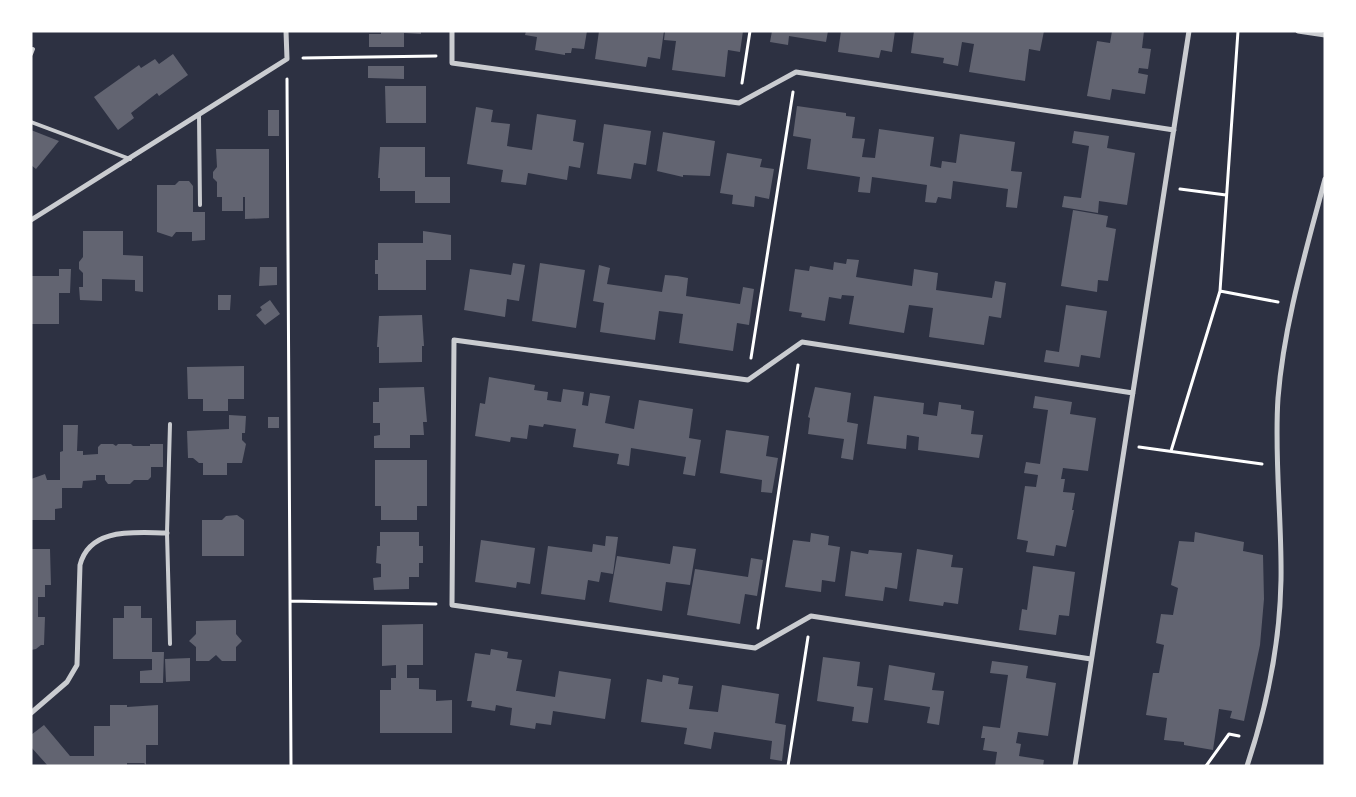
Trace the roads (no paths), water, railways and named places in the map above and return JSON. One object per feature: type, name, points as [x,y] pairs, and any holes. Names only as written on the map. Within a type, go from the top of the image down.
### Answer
[{"type":"street","points":[[31,220],[130,160],[287,59],[286,31]]},
{"type":"street","points":[[452,31],[452,63],[739,103],[796,72],[1174,130]]},
{"type":"street","points":[[1075,766],[1189,31]]},
{"type":"street","points":[[1298,31],[1325,36]]},
{"type":"street","points":[[1247,766],[1270,681],[1279,617],[1281,579],[1277,466],[1278,406],[1283,352],[1325,179]]},
{"type":"street","points":[[1091,659],[811,616],[755,648],[452,605],[454,340],[748,380],[802,342],[1133,393]]},
{"type":"street","points":[[31,713],[67,682],[77,665],[80,564],[85,553],[93,544],[110,535],[128,532],[168,533]]},
{"type":"lane","points":[[199,115],[200,205]]},
{"type":"lane","points":[[31,122],[130,160]]},
{"type":"lane","points":[[170,424],[168,533],[170,644]]}]
